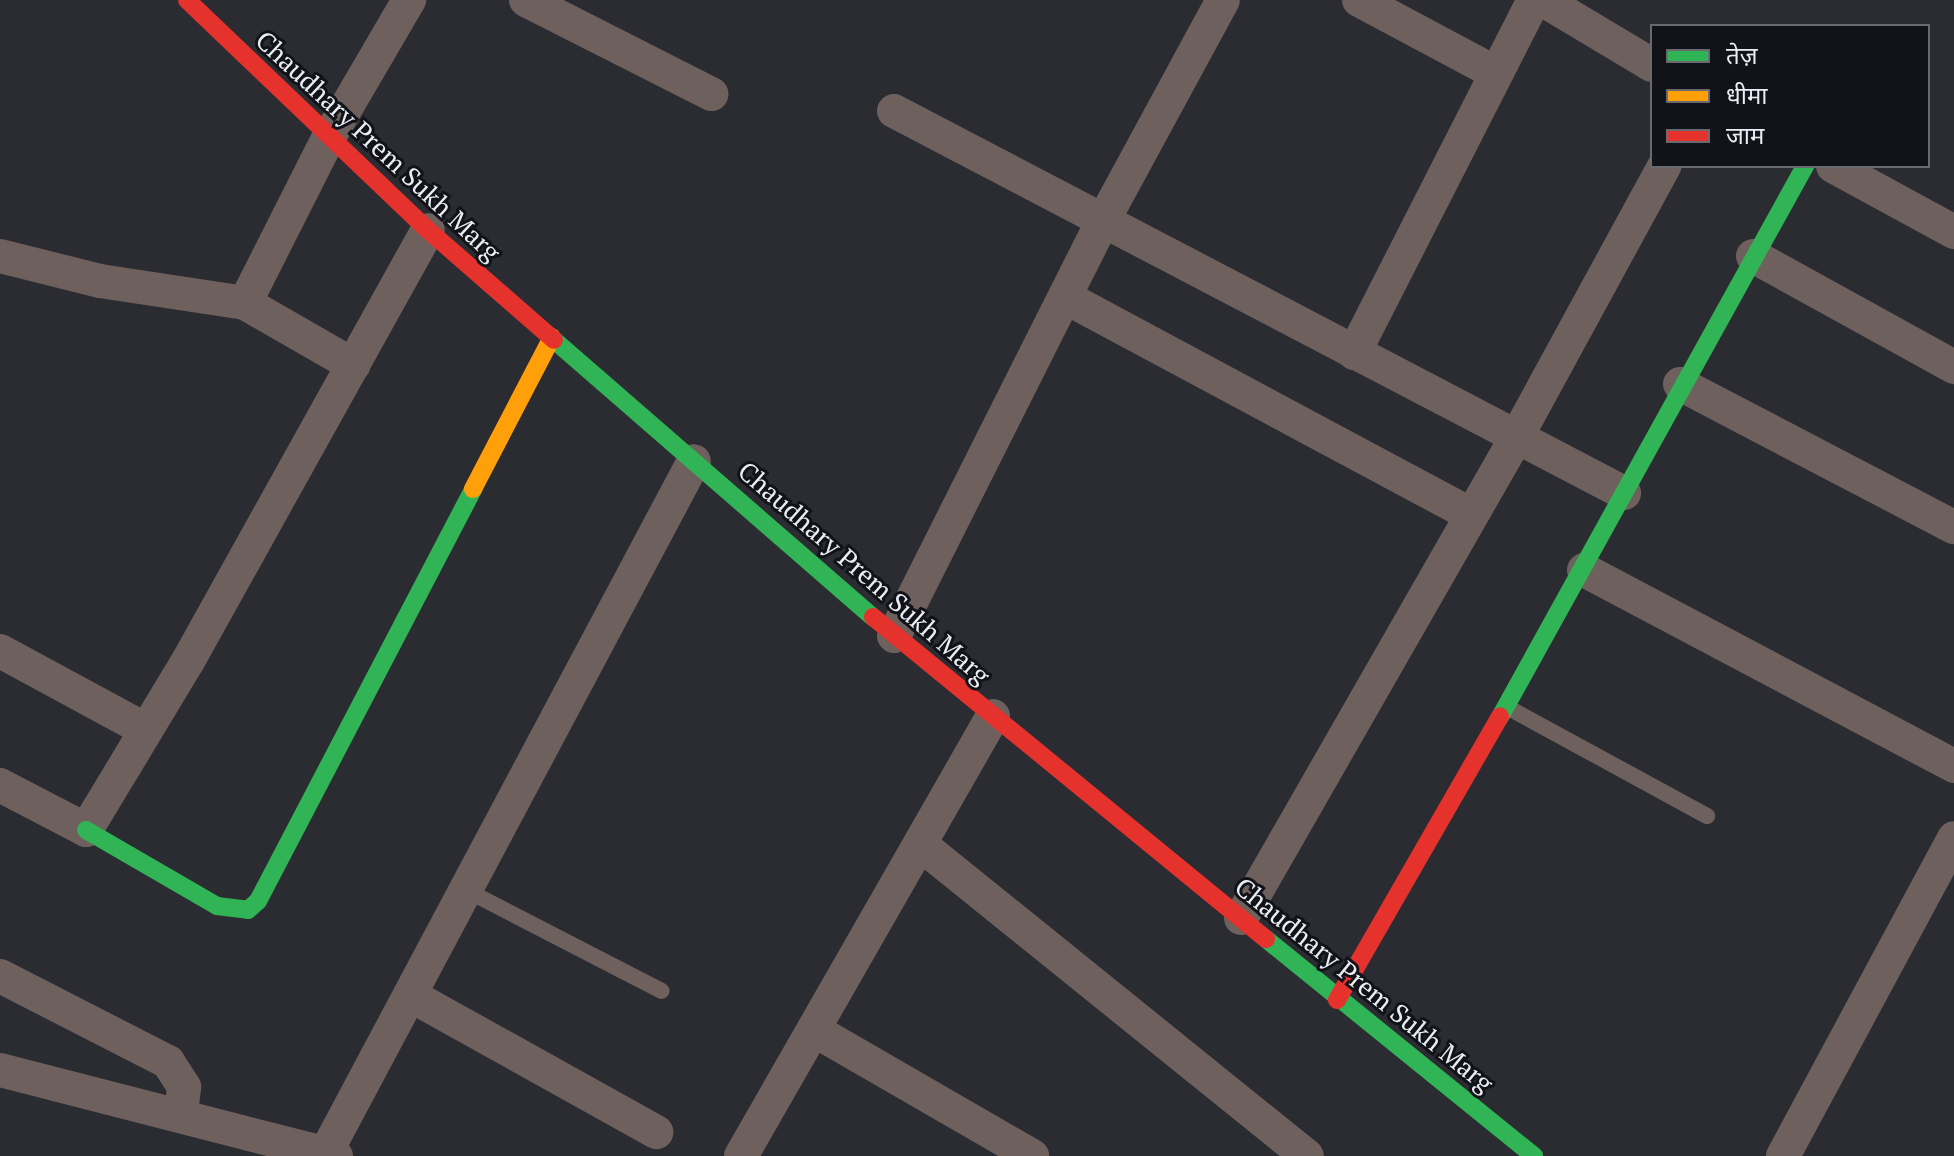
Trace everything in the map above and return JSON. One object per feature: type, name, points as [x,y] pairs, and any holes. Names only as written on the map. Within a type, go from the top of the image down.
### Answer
[{"type":"street","name":"Chaudhary Prem Sukh Marg","points":[[187,0],[428,230],[894,636],[1241,918],[1501,1145],[1534,1156]]},
{"type":"street","points":[[245,303],[329,137],[409,0]]},
{"type":"street","points":[[526,0],[711,94]]},
{"type":"street","points":[[894,636],[1103,221],[1223,0]]},
{"type":"street","points":[[1359,0],[1496,73]]},
{"type":"street","points":[[1354,353],[1534,0]]},
{"type":"street","points":[[1543,0],[1650,64]]},
{"type":"street","points":[[894,111],[1624,493]]},
{"type":"street","points":[[1241,918],[1516,438],[1663,168]]},
{"type":"street","points":[[1337,1000],[1584,570],[1680,384],[1804,168]]},
{"type":"street","points":[[1837,168],[1954,232]]},
{"type":"street","points":[[86,830],[146,730],[428,230]]},
{"type":"street","points":[[0,256],[100,281],[245,303],[353,365]]},
{"type":"street","points":[[1753,256],[1954,367]]},
{"type":"street","points":[[1065,297],[1471,515]]},
{"type":"street","points":[[0,785],[86,830],[217,906],[248,910],[258,901],[552,337]]},
{"type":"street","points":[[1680,384],[1954,527]]},
{"type":"street","points":[[0,1070],[329,1155],[410,995],[694,461]]},
{"type":"street","points":[[1584,570],[1954,766]]},
{"type":"street","points":[[0,651],[146,730]]},
{"type":"street","points":[[741,1156],[993,716]]},
{"type":"street","points":[[1783,1156],[1954,838]]},
{"type":"street","points":[[920,844],[1307,1156]]},
{"type":"street","points":[[0,976],[168,1062],[184,1087],[181,1116]]},
{"type":"street","points":[[410,995],[656,1132]]},
{"type":"street","points":[[814,1030],[1032,1156]]},
{"type":"lane","points":[[1506,706],[1707,816]]},
{"type":"lane","points":[[466,890],[662,991]]},
{"type":"traffic: fast","points":[[1500,717],[1804,168]]},
{"type":"traffic: fast","points":[[554,340],[873,617]]},
{"type":"traffic: fast","points":[[86,830],[217,906],[248,910],[258,901],[473,489]]},
{"type":"traffic: fast","points":[[1266,939],[1534,1156]]},
{"type":"traffic: slow","points":[[473,489],[552,337]]},
{"type":"traffic: jam","points":[[187,0],[428,230],[554,340]]},
{"type":"traffic: jam","points":[[873,617],[1266,939]]},
{"type":"traffic: jam","points":[[1337,1000],[1500,717]]}]
